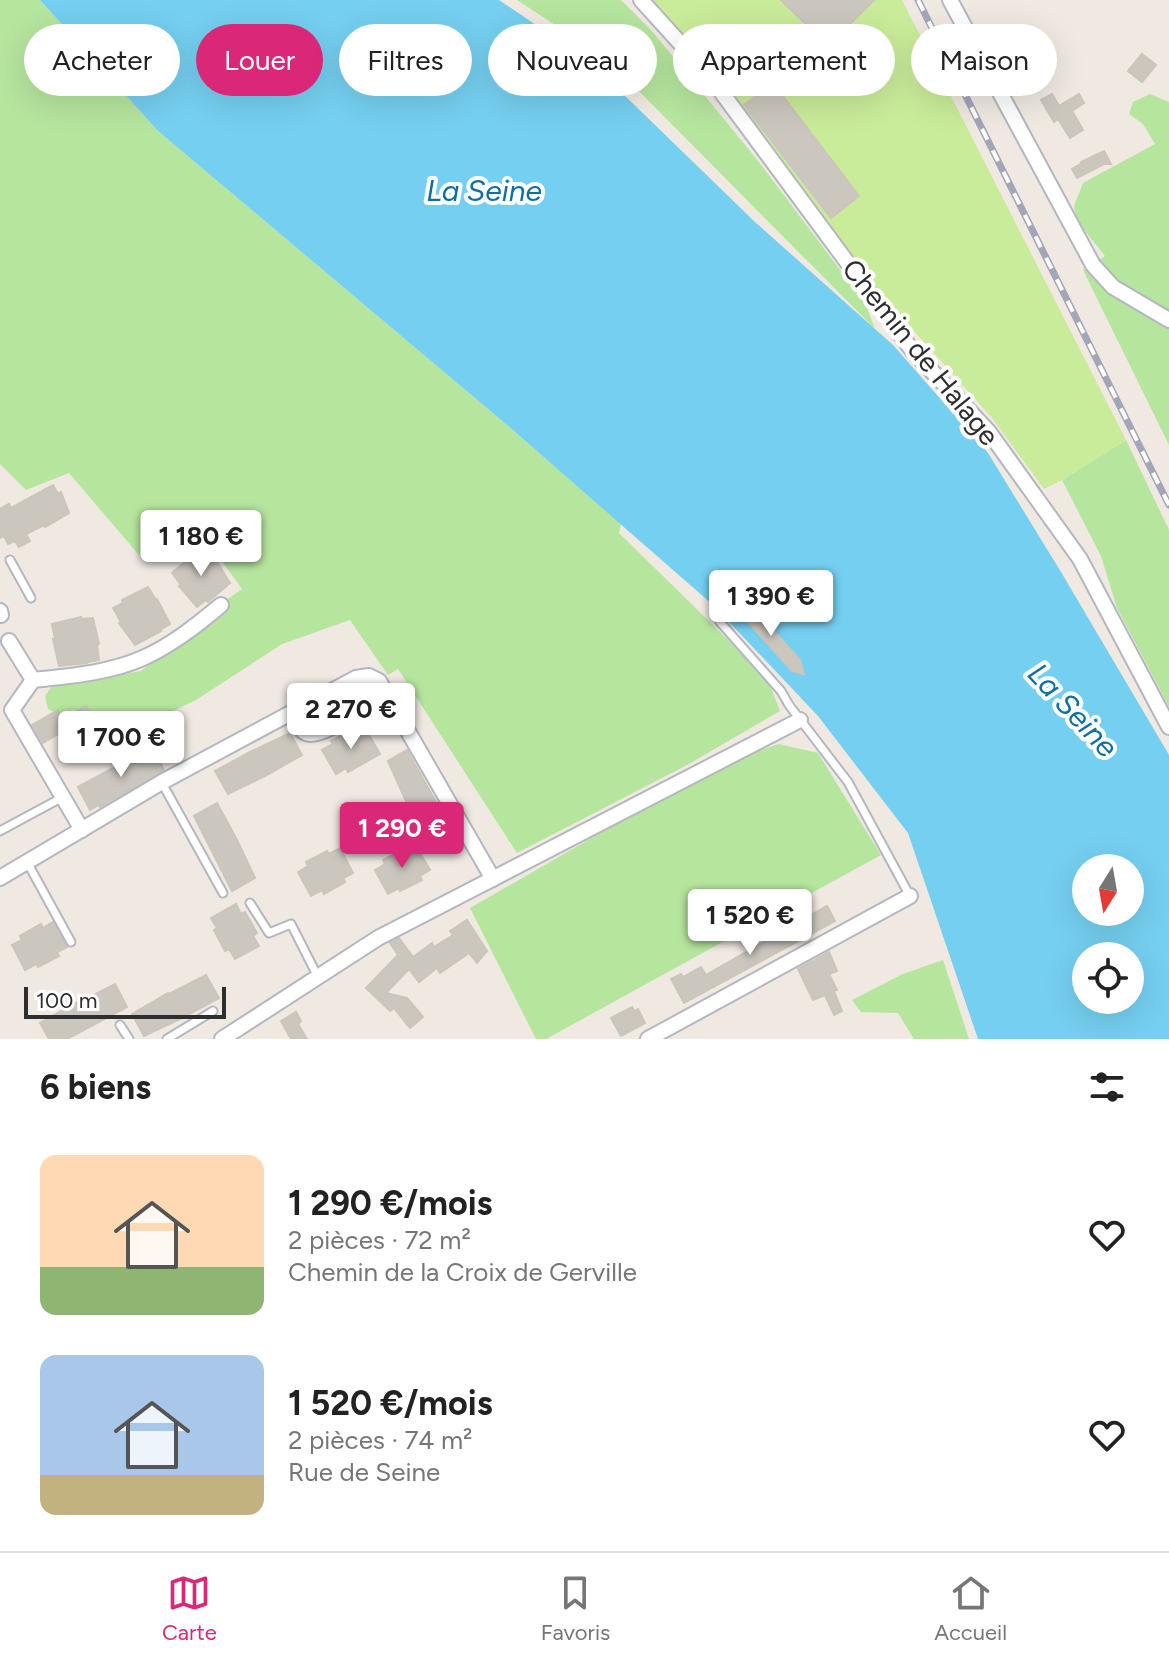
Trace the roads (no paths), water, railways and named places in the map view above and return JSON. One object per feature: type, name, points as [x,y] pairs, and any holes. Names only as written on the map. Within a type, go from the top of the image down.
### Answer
[{"type":"street","name":"Chemin de Halage","points":[[641,0],[708,74],[912,350],[989,432],[1080,559],[1169,727]]},
{"type":"street","points":[[950,0],[1093,265],[1113,287],[1169,320]]},
{"type":"street","points":[[82,830],[6,714],[33,680],[90,674],[143,658],[184,635],[221,605]]},
{"type":"street","points":[[9,641],[33,680]]},
{"type":"street","points":[[0,878],[162,782],[356,678],[369,676],[379,681],[493,879]]},
{"type":"street","points":[[222,1039],[378,938],[800,720]]},
{"type":"street","points":[[648,1039],[910,896]]},
{"type":"lane","points":[[10,560],[31,598]]},
{"type":"lane","points":[[720,622],[781,691],[848,782],[910,896]]},
{"type":"lane","points":[[288,715],[299,734],[308,738],[317,738],[332,731]]},
{"type":"lane","points":[[162,782],[223,893]]},
{"type":"lane","points":[[0,831],[63,797]]},
{"type":"lane","points":[[27,862],[71,942]]},
{"type":"lane","points":[[250,903],[269,933],[291,924],[318,977]]},
{"type":"lane","points":[[167,1039],[213,1011]]},
{"type":"lane","points":[[120,1025],[129,1039]]},
{"type":"water","name":"La Seine","points":[[40,0],[499,0],[535,24],[488,24],[488,96],[625,96],[755,222],[893,345],[988,453],[1169,755],[1169,1039],[978,1039],[908,833],[818,716],[712,604],[507,425],[158,131],[126,96],[180,96],[180,24],[62,24]]},
{"type":"railway","points":[[918,0],[1169,505]]}]
